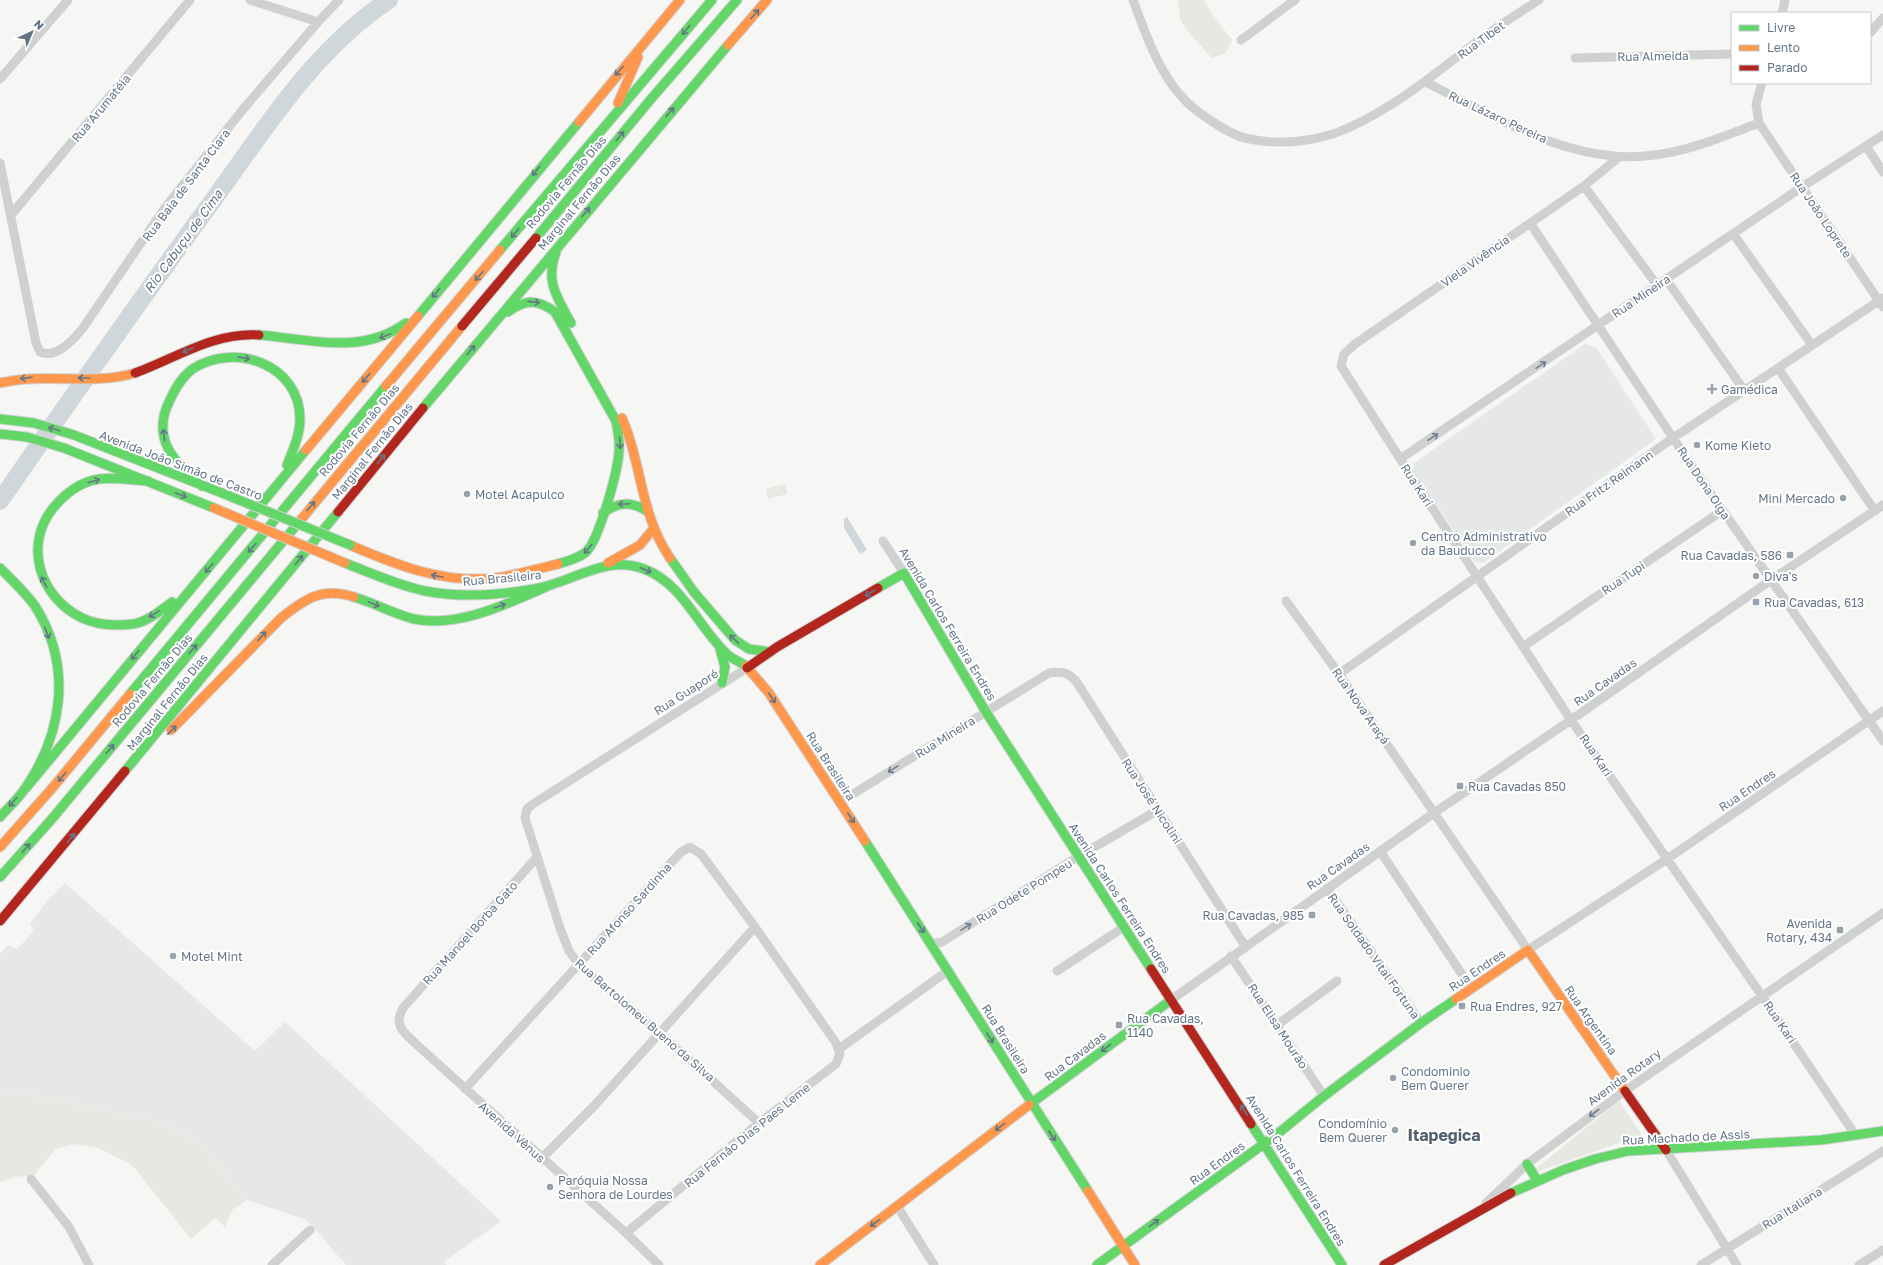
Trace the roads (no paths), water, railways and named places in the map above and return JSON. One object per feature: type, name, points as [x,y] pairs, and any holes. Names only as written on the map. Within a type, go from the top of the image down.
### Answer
[{"type":"main road","points":[[0,817],[26,788],[418,316],[644,41],[680,0]]},
{"type":"main road","name":"Rodovia Fernão Dias","points":[[0,847],[54,786],[712,0]]},
{"type":"main road","name":"Rodovia Fernão Dias","points":[[0,877],[51,820],[651,99],[737,0]]},
{"type":"main road","name":"Marginal Fernão Dias","points":[[0,921],[561,242],[767,0]]},
{"type":"main road","points":[[612,118],[644,41]]},
{"type":"main road","points":[[561,242],[550,269],[550,279],[563,308],[625,424],[634,453],[647,511],[665,550],[682,575],[730,636],[739,644],[750,650],[770,652]]},
{"type":"main road","points":[[473,328],[506,274]]},
{"type":"main road","name":"Rua Brasileira","points":[[350,546],[392,564],[422,573],[457,579],[492,579],[533,571],[579,557],[591,546],[619,460],[620,436],[616,421],[561,320],[555,312],[545,304],[528,301],[515,306],[490,328]]},
{"type":"main road","points":[[0,383],[28,377],[116,377],[139,372],[208,342],[238,335],[261,335],[318,342],[363,342],[392,333],[418,316]]},
{"type":"main road","points":[[437,391],[462,348]]},
{"type":"main road","points":[[202,486],[178,466],[170,457],[164,438],[163,416],[168,400],[184,376],[207,361],[227,356],[243,356],[262,362],[278,373],[292,389],[300,413],[299,429],[293,451],[278,484]]},
{"type":"main road","name":"Avenida João Simão de Castro","points":[[0,419],[34,423],[74,436],[222,493],[350,546]]},
{"type":"main road","points":[[0,434],[27,437],[64,448],[148,481]]},
{"type":"main road","points":[[148,481],[112,478],[99,479],[83,484],[67,493],[54,504],[45,517],[38,534],[37,549],[42,579],[60,604],[75,615],[88,622],[119,626],[133,624],[154,615],[197,582]]},
{"type":"main road","name":"Rua Brasileira","points":[[148,481],[345,563],[425,591],[457,595],[501,593],[546,587],[608,563],[643,568],[658,575],[679,593],[720,647],[732,659],[747,668],[768,693],[949,970],[1031,1104],[1135,1265]]},
{"type":"main road","points":[[603,513],[612,506],[624,502],[636,505],[647,511]]},
{"type":"main road","points":[[608,563],[642,545],[647,540],[654,528]]},
{"type":"main road","points":[[0,568],[23,590],[42,620],[55,658],[59,687],[57,717],[26,788]]},
{"type":"main road","name":"Rua Guaporé","points":[[747,668],[770,652],[904,573]]},
{"type":"main road","name":"Avenida Carlos Ferreira Endres","points":[[904,573],[986,712],[1171,1000],[1265,1143],[1342,1265]]},
{"type":"main road","points":[[141,752],[154,747],[297,603],[316,594],[330,591],[345,592],[410,618],[442,620],[504,605],[546,587]]},
{"type":"main road","points":[[720,647],[725,667],[722,683]]},
{"type":"main road","name":"Rua Endres","points":[[1097,1265],[1265,1143],[1324,1096],[1421,1023],[1528,950]]},
{"type":"main road","name":"Rua Argentina","points":[[1528,950],[1666,1150]]},
{"type":"main road","name":"Rua Cavadas","points":[[820,1265],[1031,1104],[1171,1000]]},
{"type":"main road","name":"Rua Machado de Assis","points":[[1478,1211],[1537,1180],[1606,1155],[1628,1151],[1821,1140],[1883,1131]]},
{"type":"main road","points":[[1527,1164],[1537,1180]]},
{"type":"main road","name":"Avenida Rotary","points":[[1384,1265],[1478,1211]]},
{"type":"street","points":[[0,79],[68,0]]},
{"type":"street","name":"Rua Arumatéia","points":[[11,215],[190,0]]},
{"type":"street","points":[[250,0],[318,22]]},
{"type":"street","name":"Rua Baia de Santa Clara","points":[[11,215],[36,343],[40,352],[44,354],[54,353],[69,343],[84,328],[164,209],[244,108],[318,22],[339,0]]},
{"type":"street","name":"Rua Tibet","points":[[1133,0],[1141,23],[1165,73],[1181,97],[1202,114],[1244,138],[1280,143],[1317,138],[1348,128],[1386,108],[1425,82],[1480,39],[1539,0]]},
{"type":"street","points":[[1241,40],[1295,0]]},
{"type":"street","points":[[1782,12],[1785,0]]},
{"type":"street","points":[[1871,32],[1883,18]]},
{"type":"street","name":"Rua Almeida","points":[[1575,58],[1731,54]]},
{"type":"street","name":"Rua Lázaro Pereira","points":[[1425,82],[1530,135],[1572,148],[1619,157],[1645,156],[1685,149],[1759,123]]},
{"type":"street","points":[[1759,123],[1756,104],[1762,84]]},
{"type":"street","name":"Rua João Loprete","points":[[1759,123],[1882,302]]},
{"type":"street","name":"Rua Mineira","points":[[1400,458],[1734,235],[1802,187],[1883,135]]},
{"type":"street","points":[[1866,146],[1883,172]]},
{"type":"street","name":"Viela Vivência","points":[[1342,370],[1341,361],[1344,354],[1355,344],[1584,186],[1619,157]]},
{"type":"street","points":[[0,163],[11,215]]},
{"type":"street","points":[[1584,186],[1657,285]]},
{"type":"street","name":"Rua Dona Olga","points":[[1530,223],[1673,438],[1883,741]]},
{"type":"street","points":[[1734,235],[1812,345]]},
{"type":"street","points":[[1666,279],[1744,390]]},
{"type":"street","name":"Rua Fritz Reimann","points":[[1339,674],[1477,575],[1673,438],[1812,345],[1882,302]]},
{"type":"street","points":[[1778,368],[1879,508]]},
{"type":"street","name":"Rua Kari","points":[[1342,370],[1571,720],[1762,996],[1856,1136]]},
{"type":"street","name":"Rua Cavadas","points":[[1171,1000],[1434,813],[1571,720],[1771,580],[1879,508]]},
{"type":"street","name":"Rua Tupi","points":[[1524,646],[1723,510]]},
{"type":"street","name":"Avenida Carlos Ferreira Endres","points":[[883,541],[904,573]]},
{"type":"street","name":"Rua Nova Araçá","points":[[1286,602],[1339,674],[1434,813]]},
{"type":"street","name":"Rua Guaporé","points":[[537,858],[525,818],[530,806],[747,668]]},
{"type":"street","name":"Rua José Nicolini","points":[[1049,673],[1061,671],[1068,674],[1076,681],[1245,946]]},
{"type":"street","name":"Rua Mineira","points":[[840,802],[1049,673]]},
{"type":"street","name":"Rua Endres","points":[[1528,950],[1667,860],[1883,711]]},
{"type":"street","name":"Rua Odete Pompeu","points":[[932,944],[942,942],[1079,856],[1158,810]]},
{"type":"street","name":"Rua Argentina","points":[[1434,813],[1528,950]]},
{"type":"street","name":"Rua Afonso Sardinha","points":[[465,1089],[681,852],[690,847],[701,854],[755,927]]},
{"type":"street","points":[[1380,851],[1471,988]]},
{"type":"street","name":"Rua Bartolomeu Bueno da Silva","points":[[537,858],[560,928],[569,951],[578,965],[660,1033],[759,1123]]},
{"type":"street","name":"Rua Manoel Borba Gato","points":[[403,1008],[537,858]]},
{"type":"street","name":"Rua Soldado Vital Fortuna","points":[[1327,888],[1421,1023]]},
{"type":"street","name":"Avenida Rotary","points":[[1478,1211],[1527,1164],[1626,1090],[1883,913]]},
{"type":"street","points":[[542,1158],[595,1105],[755,927],[839,1049],[949,970]]},
{"type":"street","points":[[1057,971],[1124,927]]},
{"type":"street","name":"Rua Elisa Mourão","points":[[1231,956],[1324,1096]]},
{"type":"street","points":[[1278,1025],[1337,981]]},
{"type":"street","name":"Avenida Vênus","points":[[403,1008],[398,1016],[400,1027],[465,1089],[626,1233],[659,1265]]},
{"type":"street","name":"Rua Fernão Dias Paes Leme","points":[[626,1233],[759,1123],[836,1064],[840,1058],[839,1049]]},
{"type":"street","name":"Rua Argentina","points":[[1666,1150],[1737,1265]]},
{"type":"street","name":"Rua Italiana","points":[[1701,1265],[1883,1151]]},
{"type":"street","points":[[31,1179],[65,1221],[89,1265]]},
{"type":"street","points":[[897,1206],[934,1265]]},
{"type":"street","points":[[272,1265],[310,1230]]},
{"type":"street","points":[[1858,1265],[1883,1250]]},
{"type":"waterway","name":"Rio Cabuçu de Cima","points":[[0,501],[131,314],[270,121],[313,67],[336,43],[362,20],[389,0]]},
{"type":"place","name":"Gamédica","points":[[1712,389]]},
{"type":"place","name":"Kome Kieto","points":[[1697,445]]},
{"type":"place","name":"Motel Acapulco","points":[[467,494]]},
{"type":"place","name":"Mini Mercado","points":[[1843,498]]},
{"type":"place","name":"Centro Administrativo da Bauducco","points":[[1413,543]]},
{"type":"place","name":"Rua Cavadas, 586","points":[[1790,555]]},
{"type":"place","name":"Diva's","points":[[1756,576]]},
{"type":"place","name":"Rua Cavadas, 613","points":[[1756,602]]},
{"type":"place","name":"Rua Cavadas 850","points":[[1460,786]]},
{"type":"place","name":"Rua Cavadas, 985","points":[[1312,915]]},
{"type":"place","name":"Avenida Rotary, 434","points":[[1840,930]]},
{"type":"place","name":"Motel Mint","points":[[173,956]]},
{"type":"place","name":"Rua Endres, 927","points":[[1462,1006]]},
{"type":"place","name":"Rua Cavadas, 1140","points":[[1119,1025]]},
{"type":"place","name":"Condominio Bem Querer","points":[[1393,1078]]},
{"type":"place","name":"Condomínio Bem Querer","points":[[1395,1130]]},
{"type":"place","name":"Paróquia Nossa Senhora de Lourdes","points":[[550,1187]]},
{"type":"district","name":"Itapegica","points":[[1444,1135]]}]
